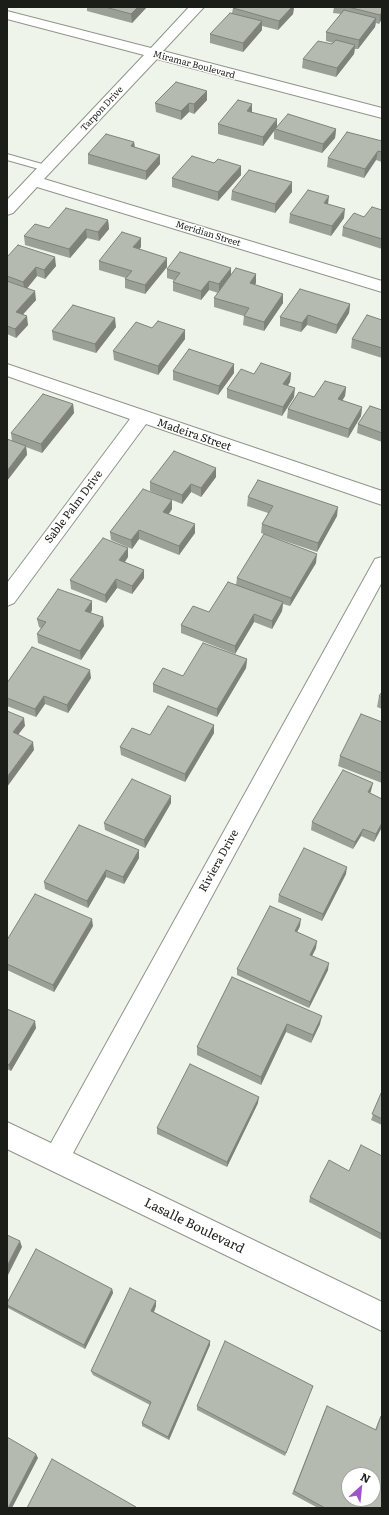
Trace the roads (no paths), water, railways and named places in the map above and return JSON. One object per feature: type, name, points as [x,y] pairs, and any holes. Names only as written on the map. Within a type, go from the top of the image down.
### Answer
[{"type":"street","name":"Tarpon Drive","points":[[7,210],[197,7]]},
{"type":"street","name":"Miramar Boulevard","points":[[7,15],[154,54],[377,108]]},
{"type":"street","name":"Meridian Street","points":[[33,181],[382,287]]},
{"type":"street","name":"Madeira Street","points":[[7,370],[382,498]]},
{"type":"street","name":"Sable Palm Drive","points":[[7,598],[141,417]]},
{"type":"street","name":"Riviera Drive","points":[[56,1159],[382,564]]},
{"type":"street","name":"Lasalle Boulevard","points":[[7,1135],[382,1317]]},
{"type":"lane","points":[[7,157],[46,168]]}]
